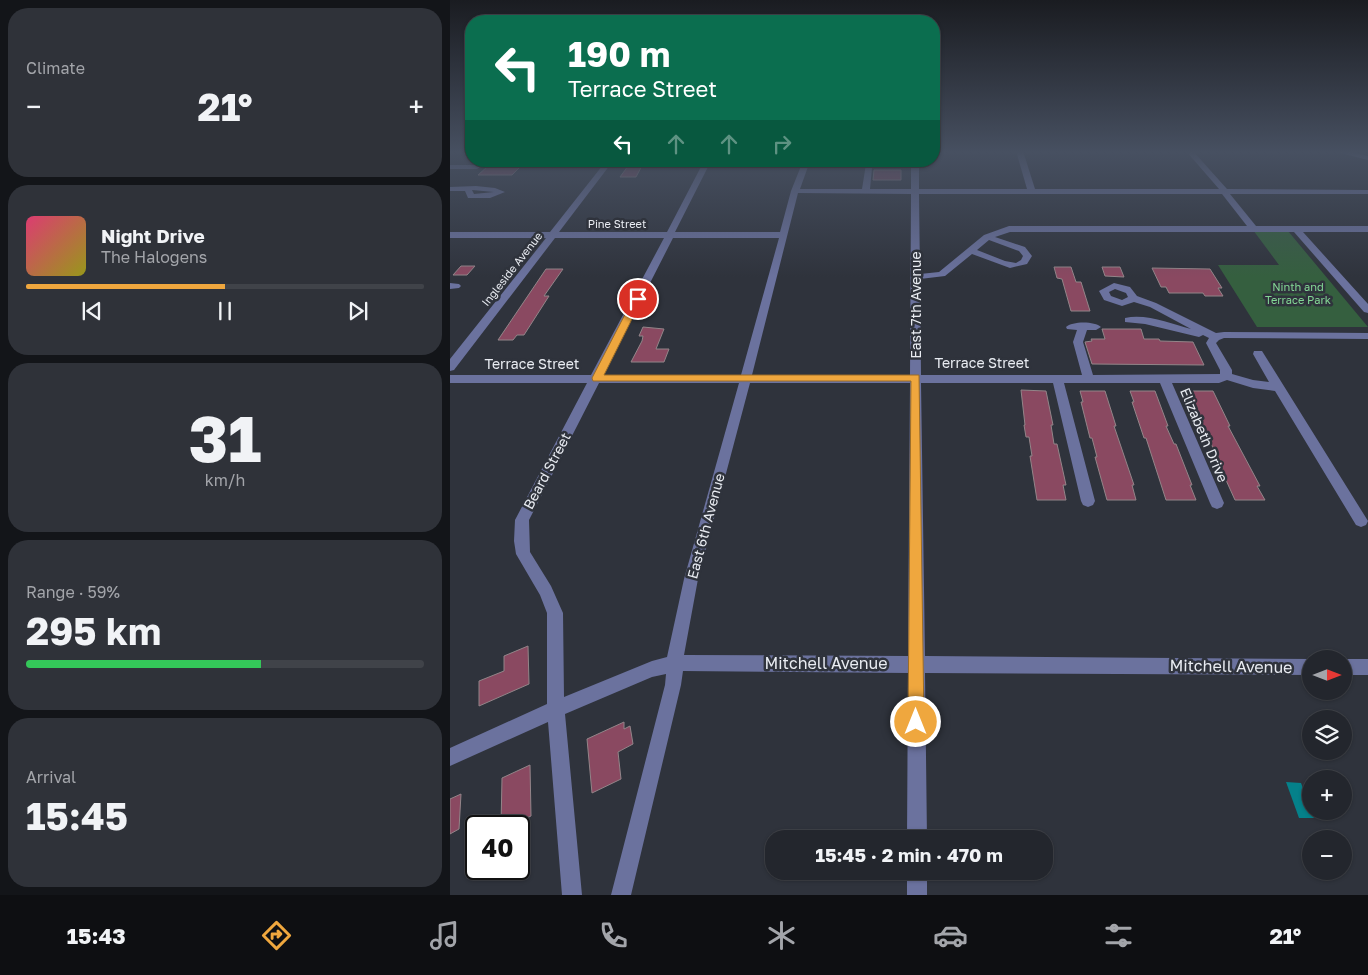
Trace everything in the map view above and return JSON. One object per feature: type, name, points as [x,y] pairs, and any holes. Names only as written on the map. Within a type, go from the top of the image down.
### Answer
[{"type":"street","points":[[470,193],[472,196],[490,196],[499,193]]},
{"type":"street","name":"Ingleside Avenue","points":[[450,367],[586,193]]},
{"type":"street","name":"Beard Street","points":[[572,895],[556,709],[555,613],[546,591],[523,554],[521,541],[522,520],[525,509],[597,378],[692,193]]},
{"type":"street","name":"East 6th Avenue","points":[[621,895],[652,778],[673,685],[678,643],[691,579],[795,193]]},
{"type":"street","name":"East 7th Avenue","points":[[916,193],[917,830]]},
{"type":"street","points":[[1225,193],[1253,228]]},
{"type":"street","points":[[916,277],[942,274],[987,237],[996,232],[1009,229],[1368,229]]},
{"type":"street","points":[[1296,229],[1368,310]]},
{"type":"street","name":"Pine Street","points":[[450,236],[783,235]]},
{"type":"street","points":[[971,250],[1009,265],[1021,265],[1026,262],[1028,256],[1022,249],[987,237]]},
{"type":"street","points":[[1133,298],[1152,305],[1214,338]]},
{"type":"street","points":[[1129,320],[1145,321],[1214,338],[1224,335],[1368,336]]},
{"type":"street","points":[[1071,327],[1096,327]]},
{"type":"street","points":[[1084,327],[1078,342],[1088,378]]},
{"type":"street","points":[[1214,338],[1211,343],[1226,370],[1226,376],[1253,384],[1279,387]]},
{"type":"street","points":[[1258,354],[1361,520]]},
{"type":"street","name":"Terrace Street","points":[[450,379],[916,377],[1219,379],[1226,376]]},
{"type":"street","points":[[1057,378],[1088,501]]},
{"type":"street","name":"Elizabeth Drive","points":[[1164,378],[1217,503]]},
{"type":"street","name":"Mitchell Avenue","points":[[450,756],[652,669],[676,663],[1302,667]]},
{"type":"street","points":[[1352,667],[1368,667]]},
{"type":"street","points":[[917,880],[917,895]]},
{"type":"green space","name":"Ninth and Terrace Park","points":[[1253,230],[1288,231],[1368,327],[1257,327],[1218,265],[1279,265]]},
{"type":"water","points":[[1286,782],[1301,783],[1302,786],[1302,818],[1299,818]]},
{"type":"building","points":[[461,266],[475,266],[467,275],[453,275]]},
{"type":"building","points":[[1054,267],[1071,267],[1076,282],[1081,282],[1090,311],[1071,311],[1062,279],[1057,278]]},
{"type":"building","points":[[1102,267],[1120,267],[1124,277],[1105,276]]},
{"type":"building","points":[[1152,268],[1210,269],[1222,288],[1218,288],[1223,296],[1205,296],[1203,293],[1169,293],[1166,287],[1161,287]]},
{"type":"building","points":[[546,269],[563,269],[544,296],[549,296],[524,335],[517,335],[513,340],[498,340]]},
{"type":"building","points":[[643,327],[664,329],[656,349],[669,349],[664,362],[631,362],[642,341],[643,336],[639,336]]},
{"type":"building","points":[[1102,329],[1141,329],[1144,339],[1193,342],[1204,365],[1092,364],[1085,342],[1092,341],[1091,339],[1105,339]]},
{"type":"building","points":[[1021,390],[1046,391],[1053,425],[1051,425],[1054,444],[1057,444],[1066,485],[1063,485],[1066,500],[1037,500],[1029,437],[1026,437],[1024,425]]},
{"type":"building","points":[[1080,391],[1105,391],[1116,426],[1114,426],[1134,485],[1132,485],[1136,500],[1107,500],[1081,402],[1083,402]]},
{"type":"building","points":[[1130,391],[1155,391],[1168,426],[1166,426],[1174,444],[1176,444],[1196,500],[1166,500],[1132,402],[1134,402]]},
{"type":"building","points":[[1188,391],[1213,391],[1230,426],[1228,426],[1260,486],[1257,486],[1265,500],[1235,500],[1216,458],[1218,458],[1191,403],[1193,403]]},
{"type":"building","points":[[528,646],[529,684],[479,706],[479,681],[504,671],[504,656]]},
{"type":"building","points":[[624,722],[624,729],[630,726],[633,744],[618,752],[621,779],[592,793],[587,739]]},
{"type":"building","points":[[530,765],[531,816],[501,815],[502,778]]},
{"type":"building","points":[[461,794],[459,829],[450,834],[450,799]]},
{"type":"route","points":[[638,299],[597,378],[916,377],[916,722]]}]
